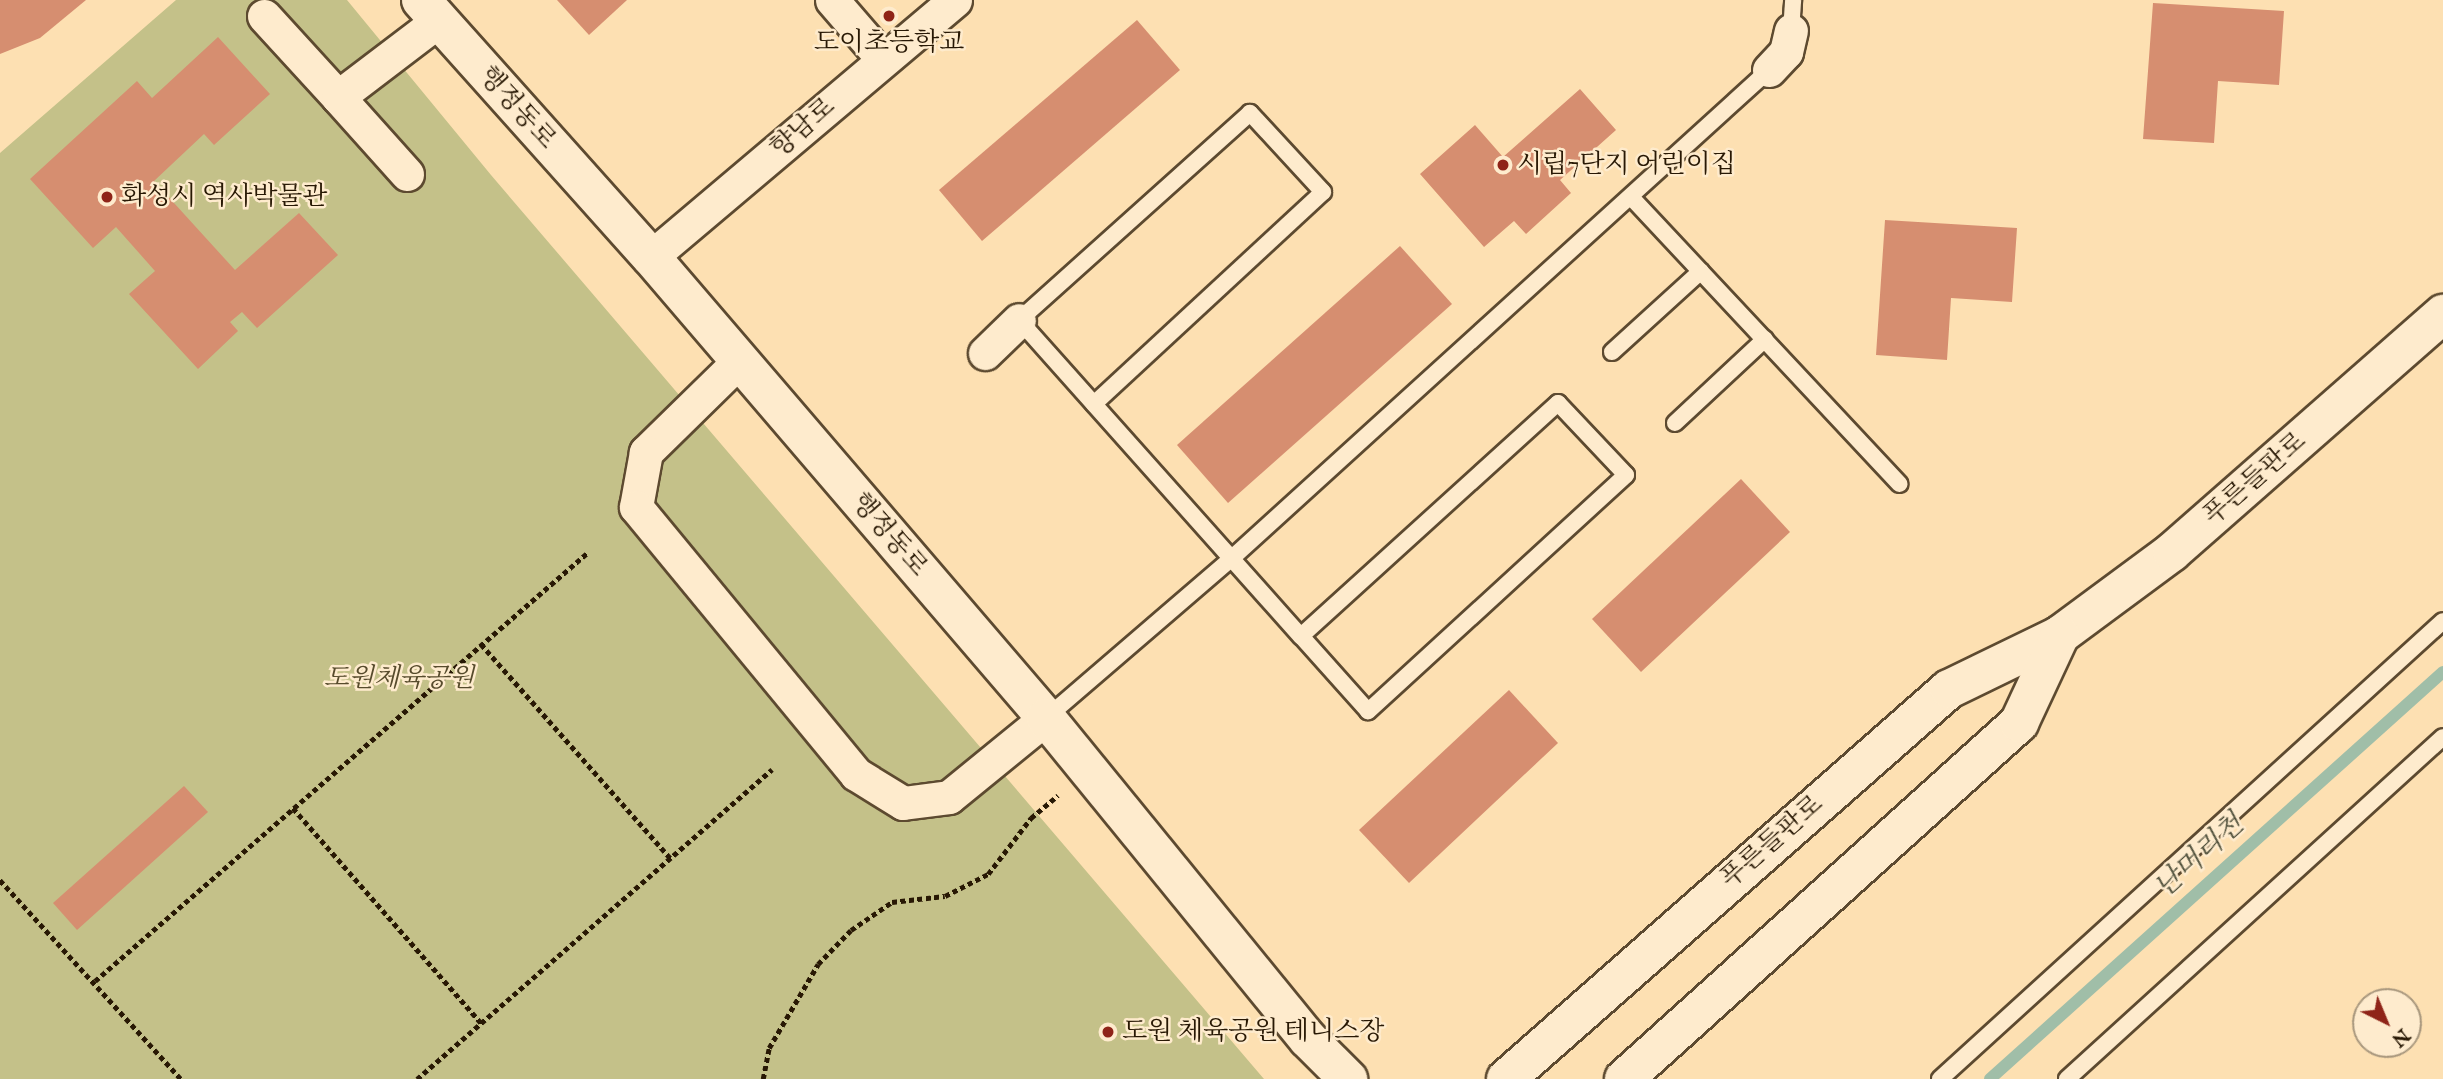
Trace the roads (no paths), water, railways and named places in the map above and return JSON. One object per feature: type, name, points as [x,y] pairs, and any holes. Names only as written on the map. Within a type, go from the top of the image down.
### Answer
[{"type":"main road","name":"행정동로","points":[[430,10],[740,360],[1046,718],[1308,1039],[1348,1079]]},
{"type":"main road","name":"푸른들판로","points":[[1506,1079],[1949,689],[2060,635],[2172,552],[2443,314]]},
{"type":"main road","name":"푸른들판로","points":[[1624,1079],[2019,723],[2060,635]]},
{"type":"street","points":[[832,0],[883,59]]},
{"type":"street","name":"향남로","points":[[651,257],[955,0]]},
{"type":"street","points":[[338,97],[430,10]]},
{"type":"street","points":[[1769,71],[1786,52],[1792,15]]},
{"type":"street","points":[[264,16],[407,174]]},
{"type":"street","points":[[985,353],[1019,320]]},
{"type":"street","points":[[740,360],[646,452],[636,507],[856,774],[903,803],[949,797],[1046,718]]},
{"type":"lane","points":[[1046,718],[1232,558],[1769,71]]},
{"type":"lane","points":[[1094,404],[1323,192],[1250,113],[1019,320],[1094,404],[1232,558],[1301,636],[1368,711],[1626,475],[1558,403],[1301,636]]},
{"type":"lane","points":[[1631,197],[1900,484]]},
{"type":"lane","points":[[1612,352],[1701,271]]},
{"type":"lane","points":[[1675,423],[1765,340]]},
{"type":"lane","points":[[1940,1079],[2443,621]]},
{"type":"lane","points":[[2067,1079],[2443,737]]},
{"type":"waterway","name":"난머리천","points":[[1990,1079],[2443,672]]},
{"type":"place","name":"도이초등학교","points":[[889,16]]},
{"type":"place","name":"시립7단지 어린이집","points":[[1503,165]]},
{"type":"place","name":"화성시 역사박물관","points":[[107,197]]},
{"type":"place","name":"도원 체육공원 테니스장","points":[[1108,1032]]},
{"type":"park label","name":"도원체육공원","points":[[399,679]]}]
